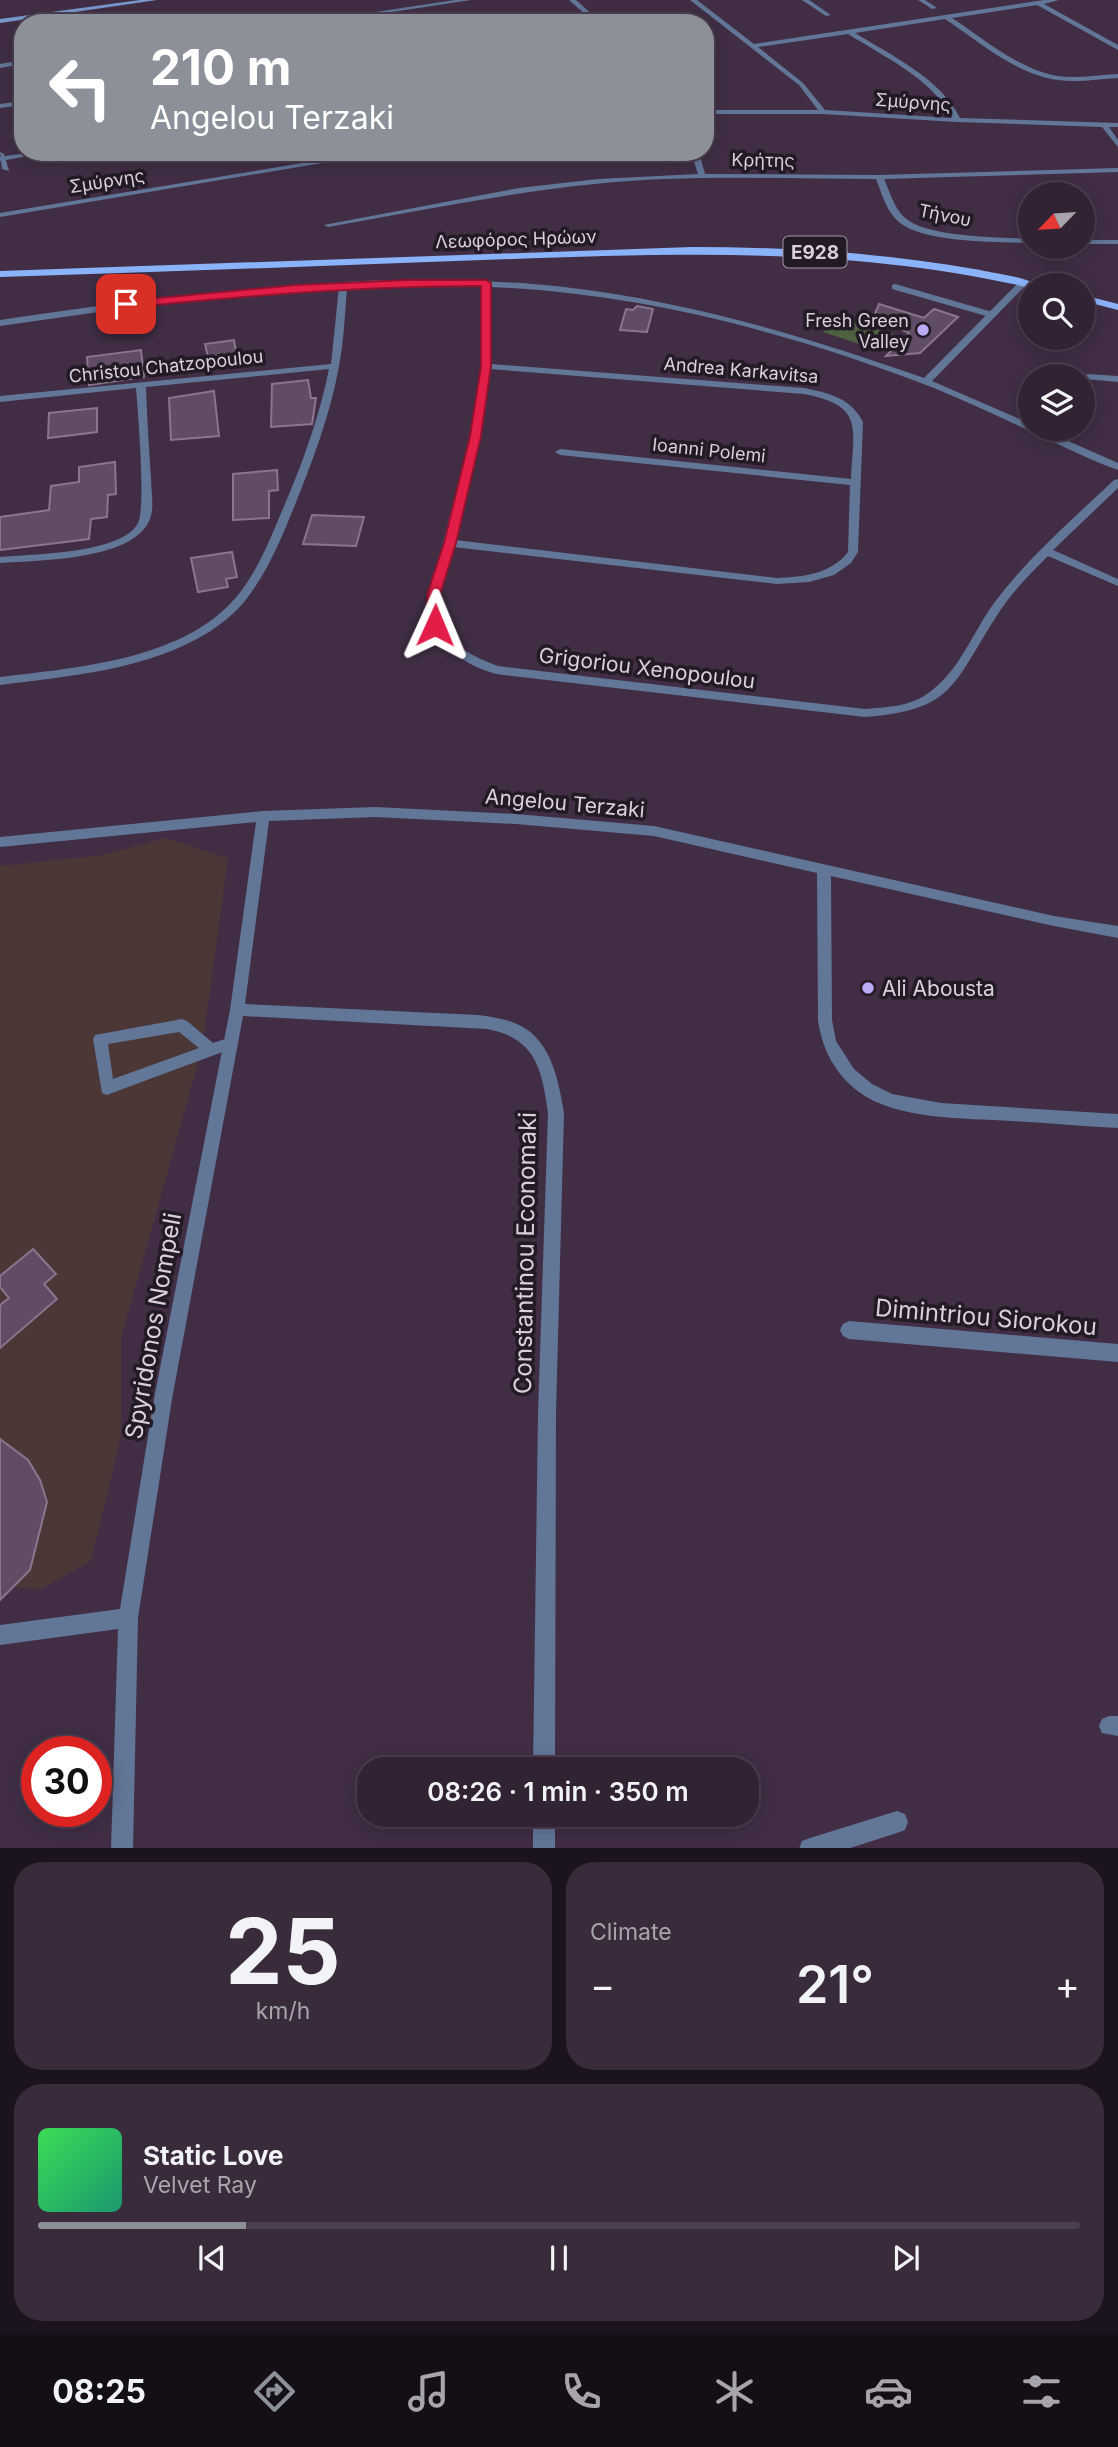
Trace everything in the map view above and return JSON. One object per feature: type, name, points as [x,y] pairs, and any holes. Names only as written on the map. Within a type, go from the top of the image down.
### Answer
[{"type":"main road","points":[[46,14],[155,0]]},
{"type":"main road","name":"Λεωφόρος Ηρώων","points":[[0,274],[692,250],[779,250],[902,261],[1018,282]]},
{"type":"main road","points":[[1095,302],[1118,307]]},
{"type":"street","points":[[369,14],[468,0]]},
{"type":"street","points":[[572,0],[588,14]]},
{"type":"street","points":[[694,0],[713,14]]},
{"type":"street","points":[[805,0],[828,15]]},
{"type":"street","points":[[921,0],[934,8]]},
{"type":"street","points":[[755,46],[1056,0]]},
{"type":"street","points":[[1038,3],[1118,48]]},
{"type":"street","points":[[714,15],[811,94],[822,112]]},
{"type":"street","points":[[946,17],[1030,69],[1046,76],[1064,79],[1118,76]]},
{"type":"street","points":[[850,32],[930,87],[947,102],[957,120]]},
{"type":"street","name":"Σμύρνης","points":[[714,112],[822,112],[1118,125]]},
{"type":"street","points":[[1105,126],[1118,145]]},
{"type":"street","points":[[1,157],[6,169]]},
{"type":"street","name":"Σμύρνης","points":[[0,215],[330,161]]},
{"type":"street","points":[[698,161],[702,176]]},
{"type":"street","name":"Κρήτης","points":[[328,225],[547,186],[702,176],[879,177],[1118,170]]},
{"type":"street","name":"Τήνου","points":[[879,177],[896,212],[910,226],[934,232],[1018,240]]},
{"type":"street","points":[[1096,242],[1118,242]]},
{"type":"street","points":[[0,323],[165,299],[342,286],[486,283],[594,293],[702,314],[926,381],[1018,422]]},
{"type":"street","name":"Grigoriou Xenopoulou","points":[[486,283],[486,366],[475,436],[450,543],[434,595],[435,625],[444,639],[472,661],[496,670],[865,713],[910,707],[930,698],[948,684],[1000,603],[1046,551],[1118,482]]},
{"type":"street","points":[[0,681],[105,668],[132,660],[182,640],[230,611],[256,580],[293,494],[325,407],[335,366],[342,286]]},
{"type":"street","points":[[895,287],[993,315]]},
{"type":"street","points":[[926,381],[1018,292]]},
{"type":"street","name":"Christou Chatzopoulou","points":[[0,398],[335,366]]},
{"type":"street","name":"Andrea Karkavitsa","points":[[450,543],[777,581],[810,578],[840,567],[853,552],[856,417],[844,403],[804,391],[486,366]]},
{"type":"street","points":[[1095,377],[1118,379]]},
{"type":"street","points":[[0,560],[103,547],[124,540],[140,528],[147,511],[141,384]]},
{"type":"street","points":[[1061,441],[1118,467]]},
{"type":"street","name":"Ioanni Polemi","points":[[561,452],[854,482]]},
{"type":"street","points":[[1046,551],[1118,583]]},
{"type":"street","name":"Angelou Terzaki","points":[[0,842],[263,816],[375,812],[516,819],[654,831],[1054,921],[1118,932]]},
{"type":"street","name":"Spyridonos Nompeli","points":[[122,1848],[128,1618],[163,1399],[237,1010],[263,816]]},
{"type":"street","points":[[824,868],[825,1020],[829,1043],[849,1074],[867,1090],[912,1106],[1118,1121]]},
{"type":"street","name":"Constantinou Economaki","points":[[237,1010],[478,1021],[516,1031],[530,1041],[545,1068],[553,1088],[556,1113],[547,1413],[544,1757]]},
{"type":"street","points":[[211,1050],[182,1025],[100,1039],[107,1088],[231,1043]]},
{"type":"street","name":"Dimintriou Siorokou","points":[[849,1330],[1118,1353]]},
{"type":"street","points":[[0,1635],[128,1618]]},
{"type":"street","points":[[813,1848],[897,1822]]},
{"type":"street","points":[[544,1827],[544,1848]]},
{"type":"shaded area","points":[[166,838],[228,858],[202,1049],[121,1338],[121,1436],[91,1561],[41,1589],[0,1587],[0,866],[103,855]]},
{"type":"green space","points":[[840,317],[899,336],[883,352],[823,332]]},
{"type":"building","name":"Fresh Green Valley","points":[[879,304],[924,318],[934,309],[958,317],[920,353],[886,356],[909,333],[874,316]]},
{"type":"building","points":[[637,306],[653,309],[647,332],[620,330],[626,309],[633,310]]},
{"type":"building","points":[[234,340],[238,363],[210,366],[205,344]]},
{"type":"building","points":[[141,350],[144,377],[89,385],[87,357]]},
{"type":"building","points":[[308,380],[311,398],[316,398],[312,424],[271,427],[272,384]]},
{"type":"building","points":[[214,391],[219,436],[171,440],[169,398]]},
{"type":"building","points":[[97,408],[97,432],[48,438],[49,413]]},
{"type":"building","points":[[115,462],[116,494],[108,495],[107,517],[91,519],[89,539],[0,550],[0,517],[49,510],[51,486],[79,482],[79,467]]},
{"type":"building","points":[[277,470],[278,490],[269,491],[269,518],[233,520],[233,474]]},
{"type":"building","points":[[312,515],[364,517],[356,546],[303,544]]},
{"type":"building","points":[[232,552],[237,577],[226,579],[228,587],[198,592],[191,558]]},
{"type":"building","points":[[33,1249],[56,1274],[44,1284],[57,1299],[0,1348],[0,1305],[9,1298],[0,1287],[0,1276]]},
{"type":"building","points":[[0,1439],[28,1460],[40,1480],[47,1502],[30,1570],[0,1600]]},
{"type":"place","name":"Fresh Green Valley","points":[[923,330]]},
{"type":"place","name":"Ali Abousta","points":[[868,988]]},
{"type":"route","points":[[126,304],[296,288],[486,283],[486,366],[475,436],[450,543],[434,595],[432,610],[435,625]]}]
